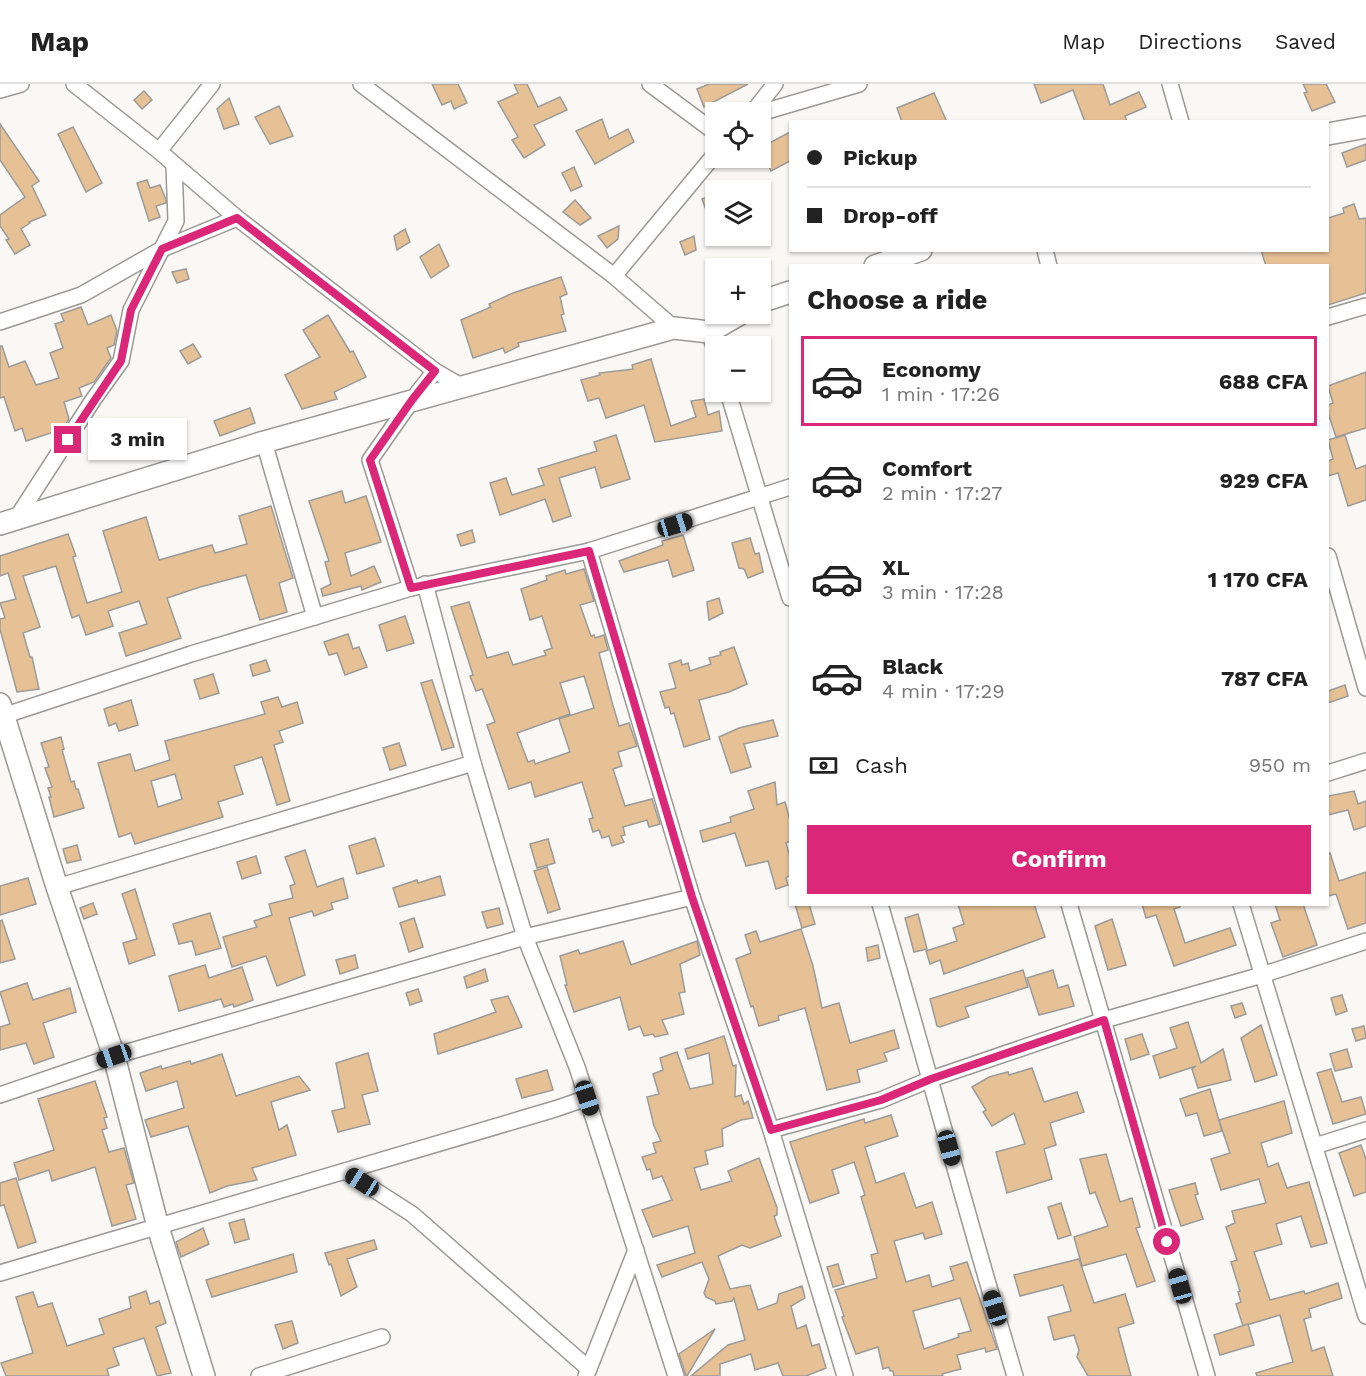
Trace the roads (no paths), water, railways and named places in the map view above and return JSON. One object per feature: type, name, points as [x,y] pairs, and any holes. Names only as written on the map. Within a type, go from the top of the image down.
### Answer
[{"type":"street","points":[[0,90],[21,84]]},
{"type":"street","points":[[74,84],[159,151],[237,218],[435,371],[461,386]]},
{"type":"street","points":[[159,151],[212,84]]},
{"type":"street","points":[[361,84],[614,276],[674,328],[705,339]]},
{"type":"street","points":[[650,84],[705,125]]},
{"type":"street","points":[[761,102],[775,84]]},
{"type":"street","points":[[771,110],[859,84]]},
{"type":"street","points":[[1170,84],[1180,120]]},
{"type":"street","points":[[1329,134],[1366,127]]},
{"type":"street","points":[[8,522],[121,361],[131,310],[176,221],[174,165]]},
{"type":"street","points":[[614,276],[705,166]]},
{"type":"street","points":[[0,322],[81,295],[162,249],[237,218]]},
{"type":"street","points":[[881,264],[915,252]]},
{"type":"street","points":[[771,298],[789,292]]},
{"type":"street","points":[[1329,317],[1366,306]]},
{"type":"street","points":[[718,336],[730,324]]},
{"type":"street","points":[[8,522],[264,442],[674,328]]},
{"type":"street","points":[[435,371],[370,460],[418,586],[525,937],[587,1098],[676,1376]]},
{"type":"street","points":[[731,402],[789,595]]},
{"type":"street","points":[[264,442],[315,618]]},
{"type":"street","points":[[204,1376],[158,1227],[114,1056],[1,712],[418,586],[589,551],[789,487]]},
{"type":"street","points":[[589,551],[692,897],[771,1130],[845,1376]]},
{"type":"street","points":[[1329,559],[1366,688]]},
{"type":"street","points":[[1329,773],[1366,761]]},
{"type":"street","points":[[57,887],[473,763]]},
{"type":"street","points":[[0,1095],[114,1056],[525,937],[692,897]]},
{"type":"street","points":[[881,906],[1015,1376]]},
{"type":"street","points":[[1070,906],[1207,1376]]},
{"type":"street","points":[[1242,906],[1366,1316]]},
{"type":"street","points":[[771,1130],[881,1100],[931,1079],[1104,1020],[1262,975],[1366,941]]},
{"type":"street","points":[[0,1273],[587,1098]]},
{"type":"street","points":[[1315,1146],[1366,1130]]},
{"type":"street","points":[[345,1171],[412,1214],[588,1372],[636,1250]]},
{"type":"street","points":[[259,1376],[382,1337]]}]
